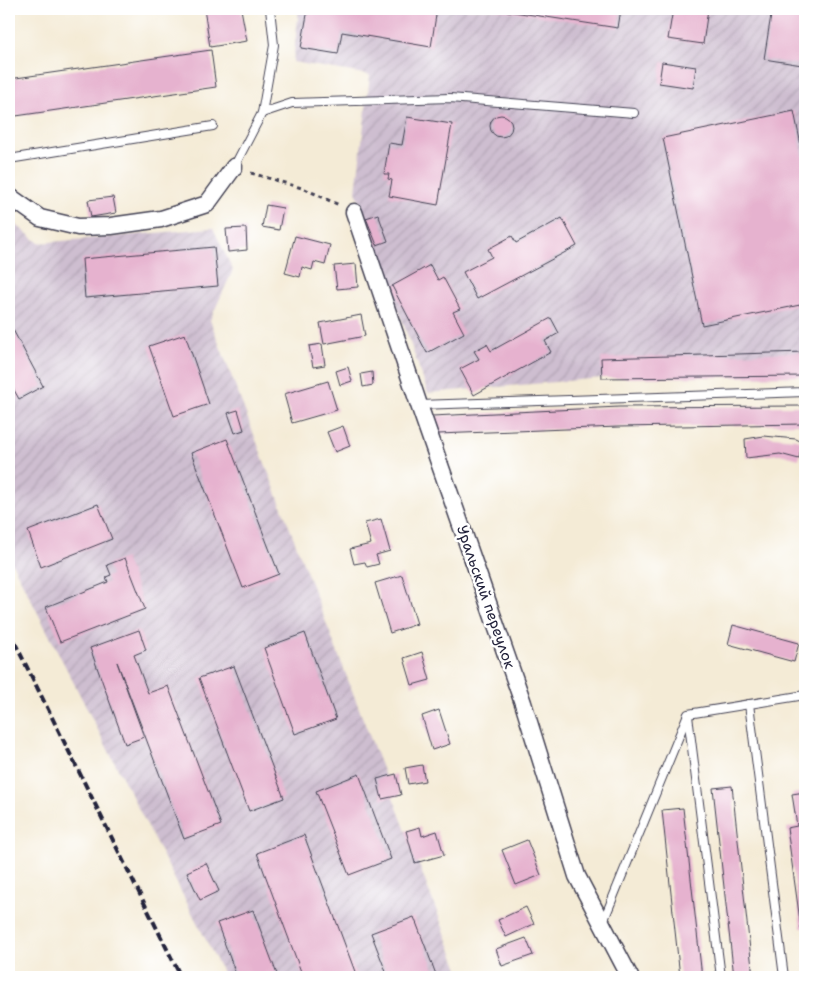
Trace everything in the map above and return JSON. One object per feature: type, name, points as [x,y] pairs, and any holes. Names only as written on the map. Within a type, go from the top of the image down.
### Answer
[{"type":"street","points":[[9,196],[40,218],[78,226],[111,226],[161,219],[207,204],[234,167]]},
{"type":"street","name":"Уральский переулок","points":[[354,212],[523,703],[576,876],[630,977]]},
{"type":"lane","points":[[234,167],[262,113],[274,45],[270,9]]},
{"type":"lane","points":[[262,113],[292,103],[450,98],[634,113]]},
{"type":"lane","points":[[9,159],[213,126]]},
{"type":"lane","points":[[419,405],[805,392]]},
{"type":"lane","points":[[688,714],[805,695]]},
{"type":"lane","points":[[749,704],[784,977]]},
{"type":"lane","points":[[603,924],[688,714]]},
{"type":"lane","points":[[688,714],[721,977]]},
{"type":"path","points":[[234,167],[305,189],[354,212]]},
{"type":"shaded area","points":[[299,9],[805,9],[805,376],[602,378],[428,393],[356,191],[370,75],[293,62]]},
{"type":"shaded area","points":[[9,219],[39,243],[213,228],[233,270],[210,320],[462,977],[225,977],[9,557]]},
{"type":"building","points":[[204,9],[241,9],[247,41],[210,47]]},
{"type":"building","points":[[308,9],[437,9],[431,47],[342,32],[338,54],[301,48]]},
{"type":"building","points":[[494,9],[621,9],[618,28]]},
{"type":"building","points":[[673,9],[708,9],[703,44],[668,39]]},
{"type":"building","points":[[772,9],[805,9],[805,61],[803,60],[802,65],[764,59]]},
{"type":"building","points":[[211,50],[216,87],[9,117],[9,79]]},
{"type":"building","points":[[662,62],[696,67],[693,88],[659,83]]},
{"type":"building","points":[[794,111],[805,165],[805,304],[702,325],[663,138]]},
{"type":"building","points":[[501,115],[509,118],[512,126],[509,134],[501,137],[493,134],[490,126],[493,118]]},
{"type":"building","points":[[407,117],[452,124],[438,205],[389,196],[392,180],[388,179],[389,174],[384,174],[389,143],[402,145]]},
{"type":"building","points":[[113,197],[116,213],[91,217],[88,200]]},
{"type":"building","points":[[266,205],[283,208],[279,230],[262,227]]},
{"type":"building","points":[[378,214],[388,241],[377,245],[366,218]]},
{"type":"building","points":[[562,218],[577,246],[477,299],[463,272],[492,257],[488,249],[512,236],[516,243]]},
{"type":"building","points":[[246,228],[247,250],[228,252],[226,229]]},
{"type":"building","points":[[295,236],[330,245],[325,265],[314,262],[312,270],[302,267],[300,277],[285,273]]},
{"type":"building","points":[[214,247],[218,286],[85,298],[82,259]]},
{"type":"building","points":[[356,264],[358,287],[337,289],[334,266]]},
{"type":"building","points":[[430,265],[438,280],[443,277],[460,309],[453,312],[464,333],[427,353],[392,286]]},
{"type":"building","points":[[361,315],[365,336],[324,344],[320,323]]},
{"type":"building","points":[[551,318],[559,333],[545,341],[551,352],[474,395],[460,369],[479,359],[474,351],[487,344],[491,351]]},
{"type":"building","points":[[12,328],[43,386],[19,399],[9,381],[9,329]]},
{"type":"building","points":[[185,334],[209,404],[174,416],[149,346]]},
{"type":"building","points":[[322,344],[325,365],[313,367],[309,346]]},
{"type":"building","points":[[805,352],[805,376],[602,378],[601,358]]},
{"type":"building","points":[[348,367],[352,381],[340,385],[336,371]]},
{"type":"building","points":[[372,372],[373,385],[363,387],[361,374]]},
{"type":"building","points":[[328,381],[337,410],[292,423],[284,394]]},
{"type":"building","points":[[805,406],[805,424],[618,427],[438,434],[432,416],[619,407]]},
{"type":"building","points":[[238,410],[244,430],[235,433],[228,413]]},
{"type":"building","points":[[343,426],[350,446],[335,452],[327,432]]},
{"type":"building","points":[[764,436],[796,439],[802,442],[799,459],[780,454],[746,458],[745,439]]},
{"type":"building","points":[[227,439],[279,574],[243,588],[191,453]]},
{"type":"building","points":[[98,504],[112,539],[41,567],[28,531]]},
{"type":"building","points":[[381,519],[390,551],[376,555],[379,564],[367,567],[365,562],[354,564],[350,549],[371,544],[365,523]]},
{"type":"building","points":[[125,558],[145,609],[60,642],[46,607],[108,582],[106,577],[111,575],[107,565]]},
{"type":"building","points":[[402,575],[417,624],[390,633],[375,583]]},
{"type":"building","points":[[733,625],[799,643],[794,662],[728,644]]},
{"type":"building","points":[[139,630],[146,650],[134,655],[148,693],[168,686],[221,825],[184,839],[117,662],[144,737],[125,744],[90,648]]},
{"type":"building","points":[[305,633],[336,719],[295,734],[264,648]]},
{"type":"building","points":[[422,652],[430,680],[412,685],[404,658]]},
{"type":"building","points":[[234,666],[284,798],[249,811],[199,678]]},
{"type":"building","points":[[439,710],[450,744],[432,750],[422,716]]},
{"type":"building","points":[[422,765],[425,781],[408,784],[405,768]]},
{"type":"building","points":[[359,774],[391,859],[349,875],[316,791]]},
{"type":"building","points":[[396,774],[401,795],[382,799],[377,779]]},
{"type":"building","points":[[732,786],[753,977],[734,977],[713,788]]},
{"type":"building","points":[[805,792],[805,928],[801,928],[787,828],[797,826],[792,794]]},
{"type":"building","points":[[683,808],[702,977],[680,977],[662,810]]},
{"type":"building","points":[[420,827],[422,836],[437,831],[444,855],[415,863],[406,831]]},
{"type":"building","points":[[304,835],[357,977],[303,977],[257,853]]},
{"type":"building","points":[[527,840],[541,875],[516,885],[502,850]]},
{"type":"building","points":[[206,863],[219,891],[200,900],[187,872]]},
{"type":"building","points":[[526,907],[534,924],[506,937],[498,920]]},
{"type":"building","points":[[253,910],[278,977],[237,977],[217,923]]},
{"type":"building","points":[[414,917],[437,977],[388,977],[371,933]]},
{"type":"building","points":[[526,938],[533,955],[502,966],[496,949]]},
{"type":"railway","points":[[9,631],[181,977]]}]
